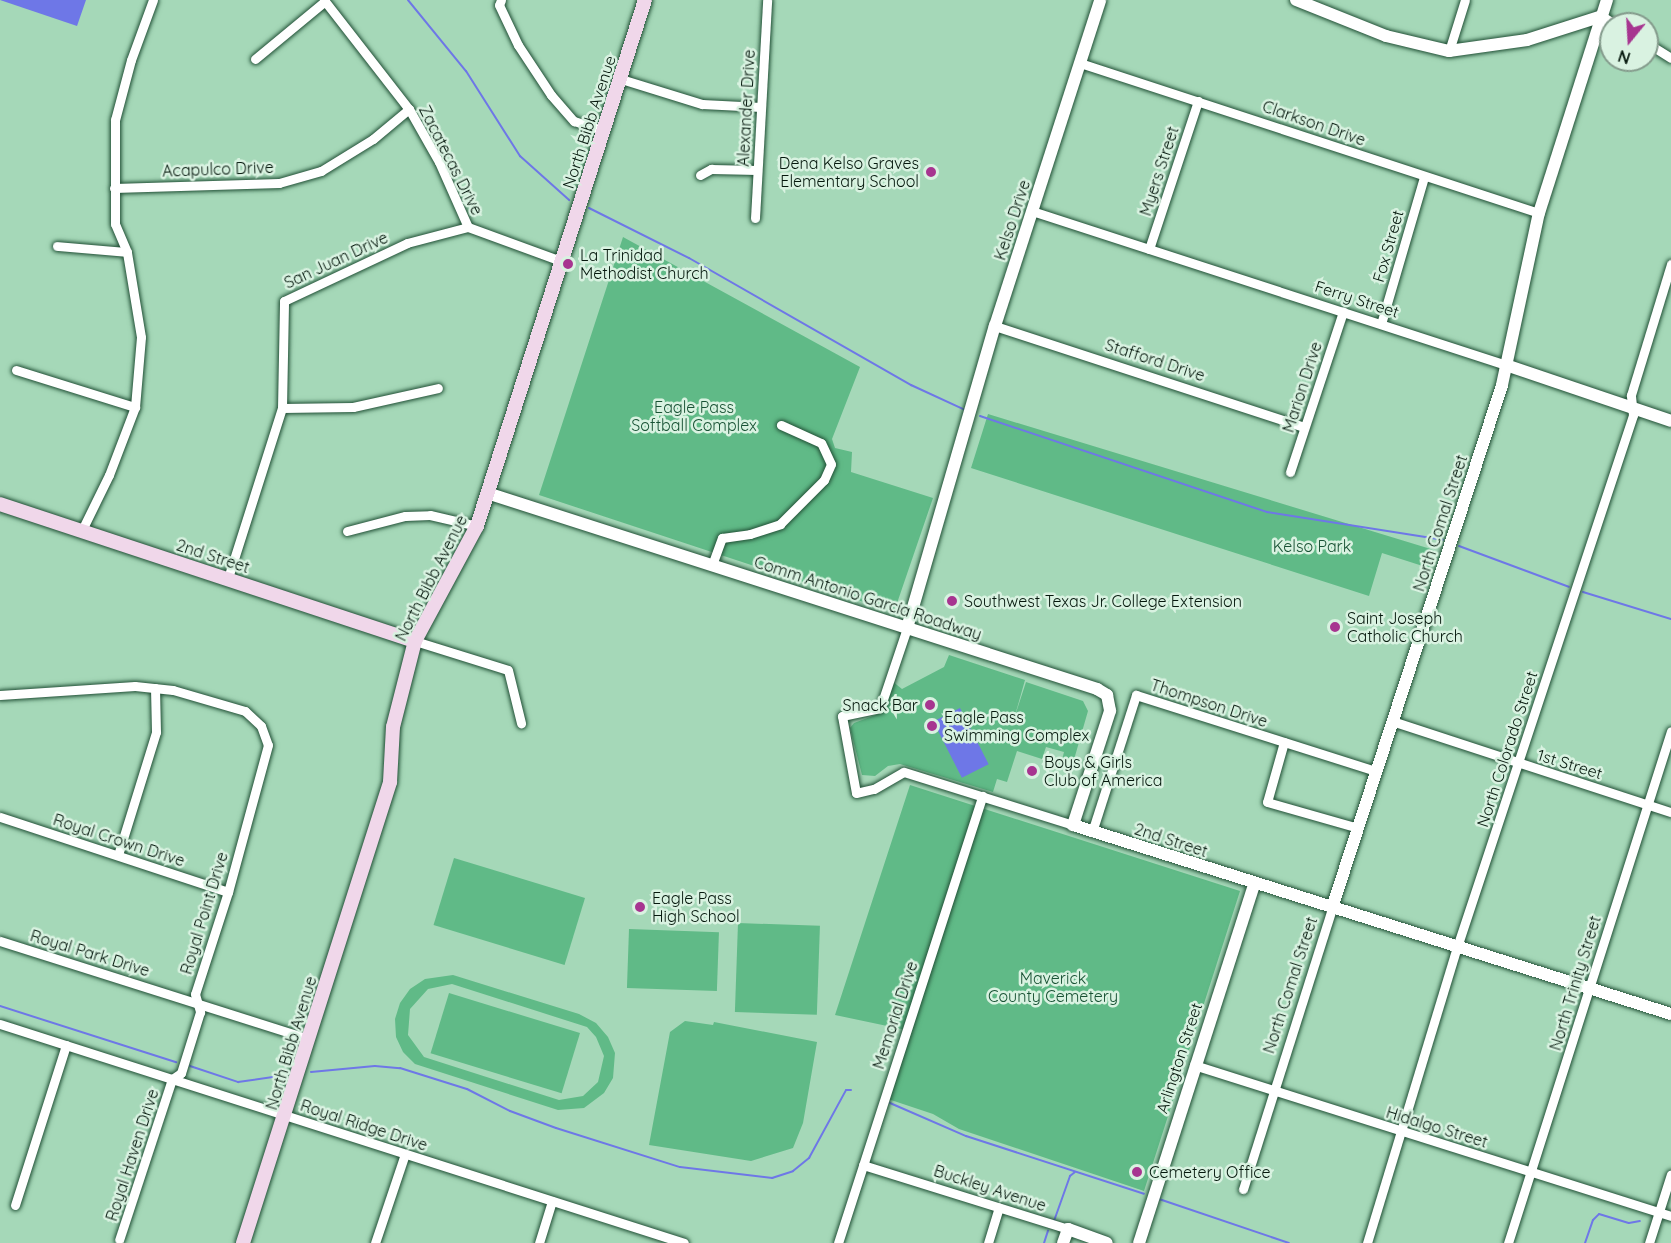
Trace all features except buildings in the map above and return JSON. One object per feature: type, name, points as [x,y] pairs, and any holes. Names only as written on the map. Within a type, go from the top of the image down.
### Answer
[{"type":"main road","name":"North Bibb Avenue","points":[[243,1243],[390,782],[393,727],[415,641],[477,526],[645,0]]},
{"type":"main road","name":"2nd Street","points":[[0,504],[415,641]]},
{"type":"street","points":[[82,530],[109,475],[135,406],[141,337],[127,252],[115,224],[115,120],[131,60],[153,0]]},
{"type":"street","points":[[255,59],[324,0]]},
{"type":"street","name":"Zacatecas Drive","points":[[324,0],[409,109],[439,162],[468,227],[561,261]]},
{"type":"street","points":[[501,0],[499,5],[518,45],[551,95],[574,121],[604,131]]},
{"type":"street","name":"Alexander Drive","points":[[755,218],[767,0]]},
{"type":"street","name":"Kelso Drive","points":[[907,628],[995,326],[1100,0]]},
{"type":"street","points":[[1296,0],[1322,5],[1386,36],[1449,51],[1527,39],[1599,17]]},
{"type":"street","points":[[1449,51],[1465,0]]},
{"type":"street","name":"North Comal Street","points":[[1243,1189],[1506,364],[1539,213],[1599,25]]},
{"type":"street","name":"Clarkson Drive","points":[[1080,63],[1539,213]]},
{"type":"street","points":[[621,80],[702,104],[761,107]]},
{"type":"street","name":"Myers Street","points":[[1149,249],[1198,101]]},
{"type":"street","name":"Acapulco Drive","points":[[114,188],[279,183],[321,171],[373,139],[409,109]]},
{"type":"street","points":[[700,175],[711,169],[757,170]]},
{"type":"street","name":"Fox Street","points":[[1381,324],[1424,177]]},
{"type":"street","name":"Ferry Street","points":[[1032,211],[1506,364],[1671,421]]},
{"type":"street","name":"San Juan Drive","points":[[228,578],[282,408],[284,301],[407,243],[468,227]]},
{"type":"street","points":[[57,246],[127,252]]},
{"type":"street","name":"North Colorado Street","points":[[1367,1243],[1457,947],[1633,415],[1630,395],[1671,264]]},
{"type":"street","name":"Marion Drive","points":[[1290,472],[1343,312]]},
{"type":"street","name":"Stafford Drive","points":[[995,326],[1304,427]]},
{"type":"street","points":[[16,370],[135,406]]},
{"type":"street","points":[[282,408],[353,407],[438,388]]},
{"type":"street","points":[[712,565],[722,538],[750,534],[780,524],[824,480],[831,464],[821,443],[781,424]]},
{"type":"street","name":"Comm Antonio García Roadway","points":[[487,493],[1107,695],[1110,711],[1073,825]]},
{"type":"street","points":[[347,531],[405,516],[430,515],[477,526]]},
{"type":"street","name":"2nd Street","points":[[907,628],[879,708],[842,716],[856,793],[874,789],[904,772],[1671,1014]]},
{"type":"street","points":[[415,641],[508,670],[521,723]]},
{"type":"street","points":[[0,695],[135,686],[155,688],[156,732],[118,855]]},
{"type":"street","name":"Royal Point Drive","points":[[155,688],[245,711],[261,726],[266,751],[228,892],[195,994],[200,1012],[181,1073],[172,1079]]},
{"type":"street","name":"Thompson Drive","points":[[1092,832],[1136,695],[1375,771]]},
{"type":"street","name":"1st Street","points":[[1392,721],[1671,812]]},
{"type":"street","name":"North Trinity Street","points":[[1508,1243],[1671,731]]},
{"type":"street","points":[[1284,742],[1267,802],[1358,828]]},
{"type":"street","name":"Memorial Drive","points":[[838,1243],[982,796]]},
{"type":"street","name":"Royal Crown Drive","points":[[0,817],[228,892]]},
{"type":"street","name":"Arlington Street","points":[[1139,1243],[1194,1065],[1254,884]]},
{"type":"street","name":"Royal Park Drive","points":[[0,941],[309,1039]]},
{"type":"street","name":"Royal Ridge Drive","points":[[0,1024],[552,1201],[654,1238],[684,1243]]},
{"type":"street","points":[[15,1205],[66,1045]]},
{"type":"street","name":"Hidalgo Street","points":[[1194,1065],[1671,1216]]},
{"type":"street","name":"Royal Haven Drive","points":[[120,1240],[172,1079]]},
{"type":"street","points":[[375,1243],[405,1154]]},
{"type":"street","name":"Buckley Avenue","points":[[863,1164],[1107,1243]]},
{"type":"street","points":[[1649,1243],[1671,1174]]},
{"type":"street","points":[[539,1243],[552,1201]]},
{"type":"street","points":[[988,1243],[999,1208]]},
{"type":"street","points":[[1064,1243],[1068,1229]]},
{"type":"green space","name":"Eagle Pass Softball Complex","points":[[623,237],[860,367],[832,439],[835,448],[852,452],[851,472],[933,498],[894,612],[539,495]]},
{"type":"green space","name":"Kelso Park","points":[[988,414],[1434,550],[1429,568],[1382,553],[1369,596],[971,468]]},
{"type":"green space","name":"Eagle Pass Swimming Complex","points":[[949,655],[1025,680],[1014,719],[1026,682],[1083,701],[1088,711],[1073,763],[1062,760],[1064,752],[1046,747],[1042,759],[1017,751],[1007,782],[997,779],[993,792],[900,764],[888,766],[875,776],[862,775],[850,728],[854,723],[881,713],[892,681],[902,689],[944,667]]},
{"type":"green space","name":"Maverick County Cemetery","points":[[910,785],[1240,891],[1144,1191],[959,1129],[933,1114],[888,1099],[911,1031],[835,1015]]},
{"type":"green space","points":[[454,858],[585,898],[565,965],[434,925]]},
{"type":"green space","points":[[738,923],[820,926],[817,1015],[735,1012]]},
{"type":"green space","points":[[629,929],[719,932],[717,991],[627,988]]},
{"type":"green space","points":[[453,975],[579,1014],[596,1023],[608,1037],[615,1053],[613,1078],[604,1093],[584,1108],[558,1110],[415,1064],[403,1052],[396,1037],[395,1019],[400,1003],[410,989],[425,979]],"holes":[[[452,984],[587,1027],[596,1037],[604,1056],[598,1082],[583,1096],[559,1100],[424,1057],[408,1035],[410,1009],[428,989]]]},
{"type":"green space","points":[[449,993],[580,1033],[562,1093],[431,1053]]},
{"type":"green space","points":[[685,1021],[713,1025],[714,1022],[817,1042],[803,1123],[793,1148],[751,1161],[649,1145],[670,1032]]},
{"type":"shaded area","points":[[0,0],[86,0],[77,26]]},
{"type":"shaded area","points":[[960,708],[989,764],[962,778],[933,722]]},
{"type":"waterway","points":[[408,0],[466,71],[520,156],[569,200]]},
{"type":"waterway","points":[[589,208],[689,258],[911,385],[965,410]]},
{"type":"waterway","points":[[980,416],[1267,512],[1443,540]]},
{"type":"waterway","points":[[1459,546],[1569,587]]},
{"type":"waterway","points":[[1583,592],[1671,619]]},
{"type":"waterway","points":[[0,1006],[176,1062]]},
{"type":"waterway","points":[[190,1066],[238,1082],[287,1075]]},
{"type":"waterway","points":[[311,1072],[375,1066],[400,1068],[467,1089],[510,1111],[556,1128],[680,1167],[772,1178],[793,1171],[809,1158],[846,1090],[851,1090]]},
{"type":"waterway","points":[[890,1103],[966,1136],[1144,1194]]},
{"type":"waterway","points":[[1054,1221],[1070,1176],[1075,1172]]},
{"type":"waterway","points":[[1159,1199],[1289,1243]]},
{"type":"waterway","points":[[1585,1243],[1593,1220],[1599,1214],[1629,1223],[1640,1221]]},
{"type":"waterway","points":[[1044,1243],[1048,1231]]},
{"type":"place","name":"Dena Kelso Graves Elementary School","points":[[931,172]]},
{"type":"place","name":"La Trinidad Methodist Church","points":[[568,264]]},
{"type":"place","name":"Southwest Texas Jr. College Extension","points":[[952,601]]},
{"type":"place","name":"Saint Joseph Catholic Church","points":[[1335,627]]},
{"type":"place","name":"Snack Bar","points":[[930,705]]},
{"type":"place","name":"Eagle Pass Swimming Complex","points":[[932,726]]},
{"type":"place","name":"Boys & Girls Club of America","points":[[1032,771]]},
{"type":"place","name":"Eagle Pass High School","points":[[640,907]]},
{"type":"place","name":"Cemetery Office","points":[[1137,1172]]}]
